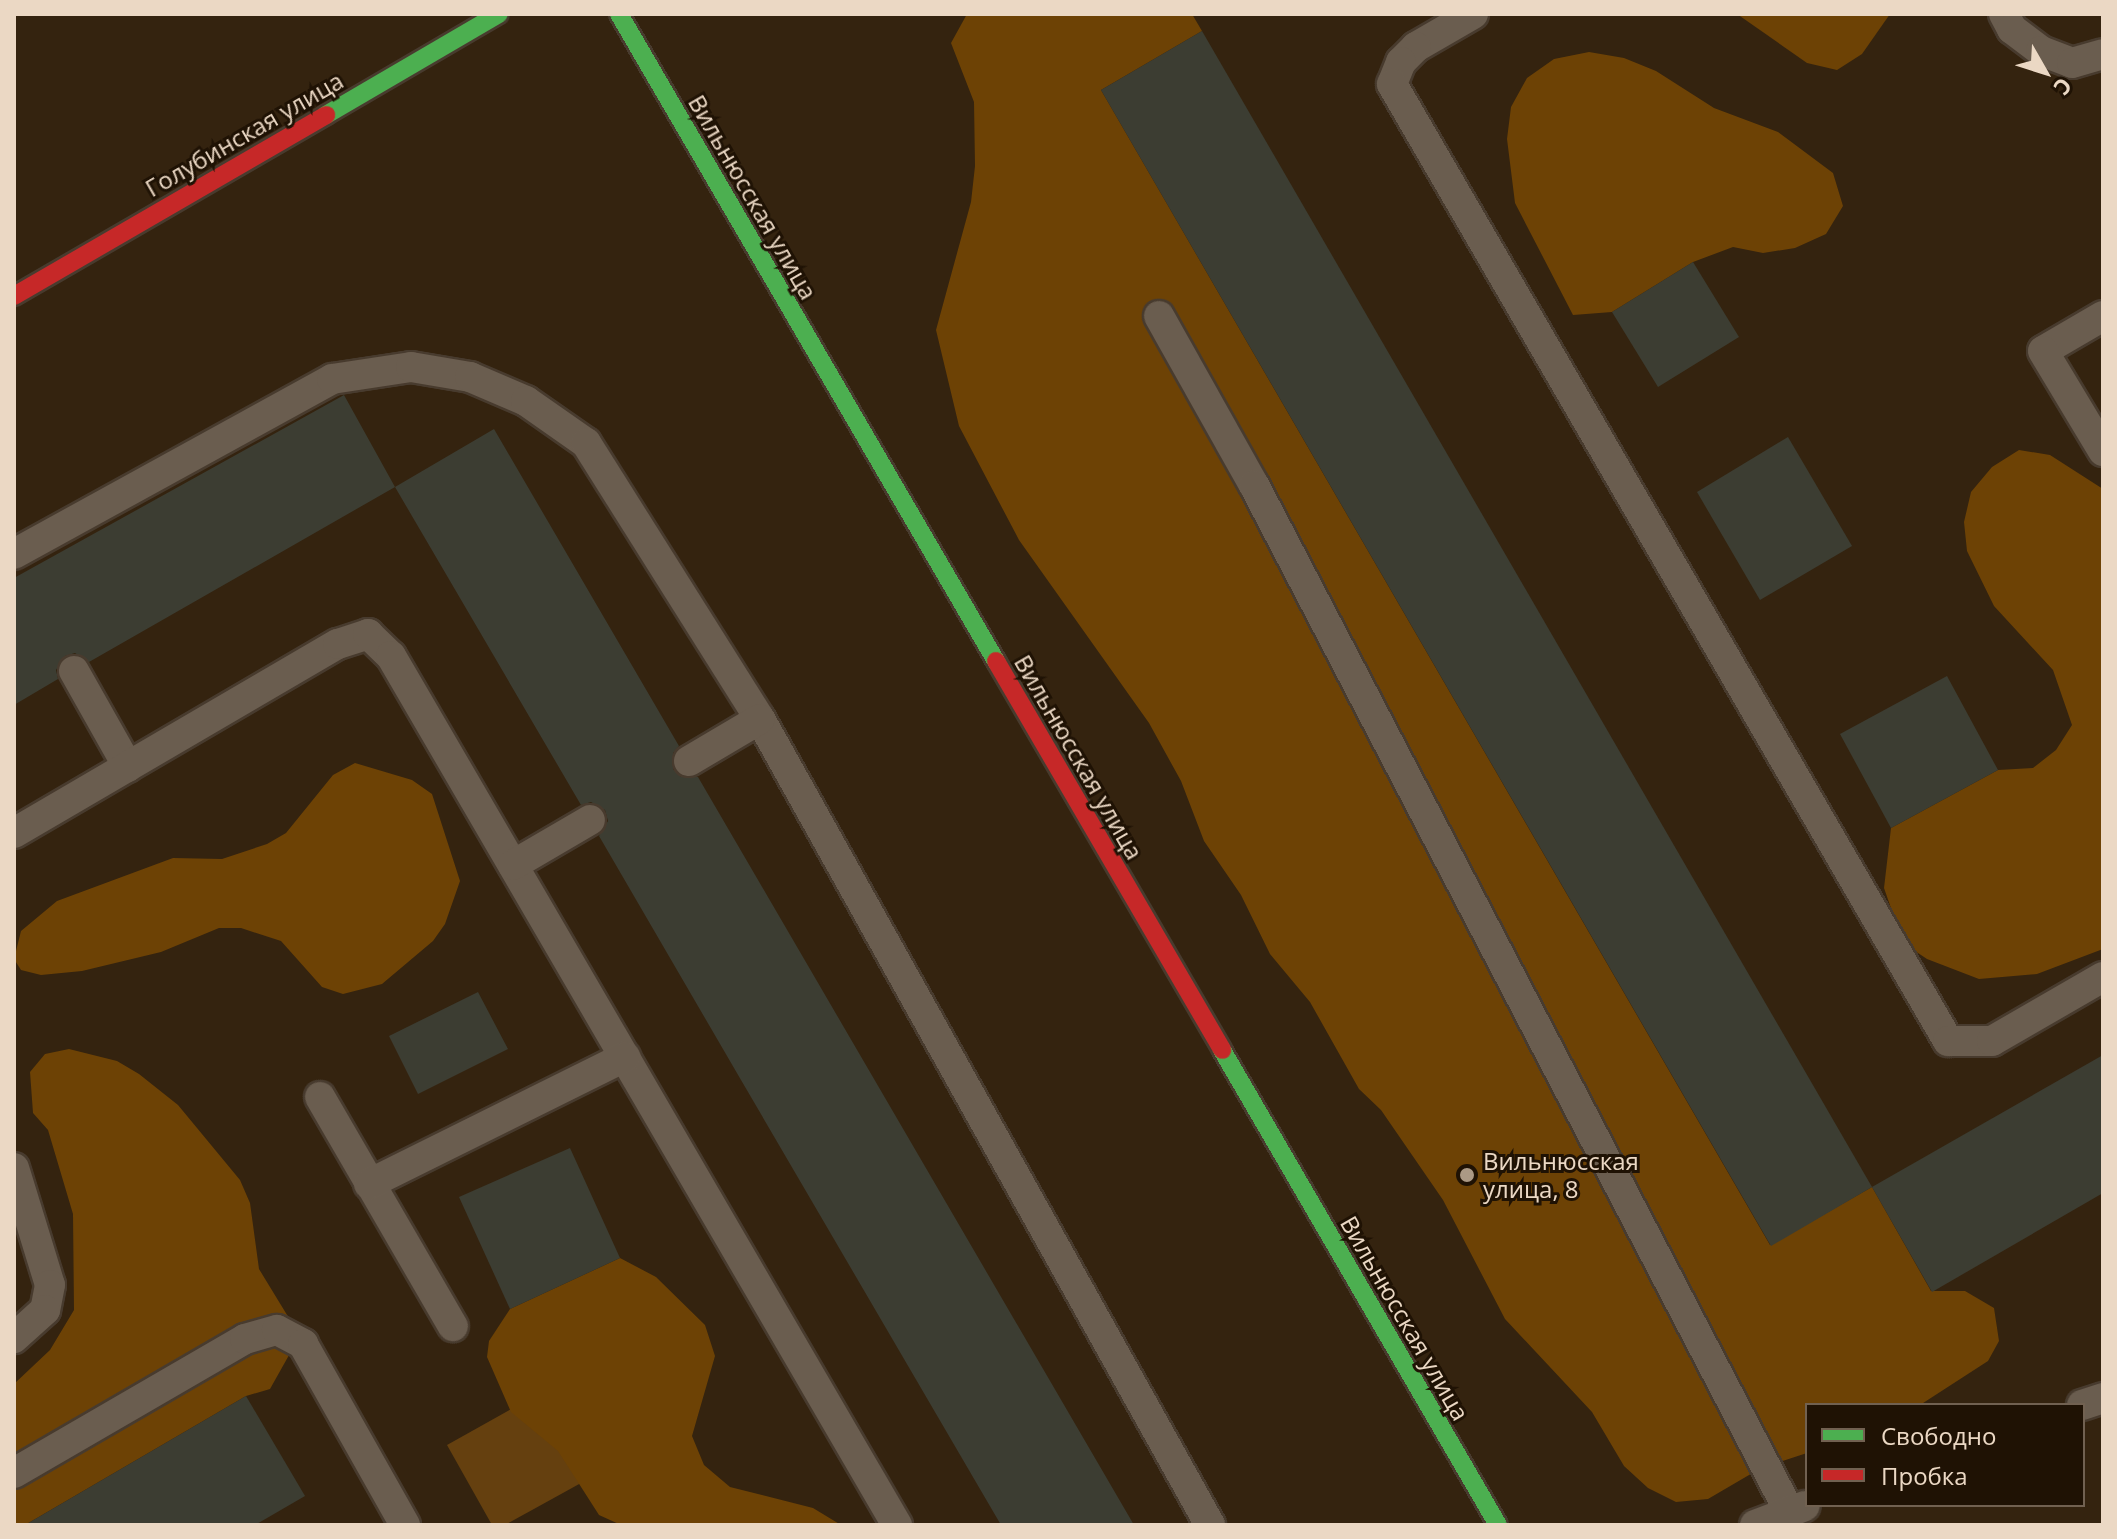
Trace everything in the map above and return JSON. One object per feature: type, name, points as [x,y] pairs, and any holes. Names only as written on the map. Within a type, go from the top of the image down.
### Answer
[{"type":"street","name":"Голубинская улица","points":[[14,296],[499,14]]},
{"type":"street","name":"Вильнюсская улица","points":[[619,14],[1498,1525]]},
{"type":"lane","points":[[1473,14],[1416,47],[1401,62],[1392,84],[1948,1041],[1992,1041],[2103,977]]},
{"type":"lane","points":[[2004,14],[2012,29],[2041,51],[2072,63],[2103,54]]},
{"type":"lane","points":[[1159,316],[1261,499],[1798,1508],[1755,1525]]},
{"type":"lane","points":[[2103,316],[2043,351],[2103,451]]},
{"type":"lane","points":[[16,565],[332,379],[411,367],[470,377],[526,401],[586,443],[760,719],[1210,1525]]},
{"type":"lane","points":[[14,833],[338,644],[368,634],[391,656],[897,1525]]},
{"type":"lane","points":[[74,671],[128,767]]},
{"type":"lane","points":[[689,761],[760,719]]},
{"type":"lane","points":[[513,865],[590,820]]},
{"type":"lane","points":[[369,1184],[625,1057]]},
{"type":"lane","points":[[320,1097],[453,1326]]},
{"type":"lane","points":[[14,1168],[50,1285],[45,1310],[14,1338]]},
{"type":"lane","points":[[14,1473],[245,1339],[277,1330],[303,1344],[405,1525]]},
{"type":"shaded area","points":[[967,14],[1192,14],[1202,31],[1101,90],[1770,1245],[1872,1187],[1931,1291],[1965,1291],[1994,1308],[1999,1341],[1988,1361],[1923,1403],[1805,1403],[1805,1454],[1761,1468],[1708,1499],[1676,1502],[1648,1488],[1624,1466],[1592,1412],[1505,1319],[1443,1200],[1381,1110],[1359,1089],[1310,1002],[1270,954],[1241,895],[1204,841],[1181,781],[1149,723],[1019,540],[959,426],[936,330],[971,202],[975,166],[974,102],[951,43]]},
{"type":"shaded area","points":[[1737,14],[1890,14],[1862,54],[1837,70],[1807,63]]},
{"type":"shaded area","points":[[1589,52],[1624,58],[1656,71],[1714,108],[1778,132],[1833,173],[1843,206],[1826,234],[1795,248],[1763,253],[1733,247],[1693,262],[1612,312],[1573,315],[1515,203],[1507,139],[1511,107],[1527,78],[1554,59]]},
{"type":"shaded area","points":[[2019,450],[2050,455],[2103,489],[2103,949],[2037,974],[1979,979],[1927,959],[1903,943],[1884,888],[1891,828],[1998,770],[2033,768],[2056,750],[2072,725],[2053,670],[1994,606],[1967,551],[1964,522],[1971,492],[1992,467]]},
{"type":"shaded area","points":[[355,763],[412,780],[432,794],[460,881],[445,924],[433,941],[382,984],[343,994],[322,987],[281,941],[241,928],[219,928],[161,952],[82,971],[41,975],[21,970],[14,959],[21,931],[57,901],[173,858],[222,859],[267,844],[286,833],[333,775]]},
{"type":"shaded area","points":[[69,1049],[117,1061],[139,1074],[178,1105],[240,1180],[250,1203],[259,1269],[295,1328],[293,1348],[270,1389],[246,1396],[25,1525],[14,1525],[14,1384],[50,1350],[74,1310],[73,1214],[48,1130],[33,1113],[30,1072],[45,1054]]},
{"type":"shaded area","points":[[620,1258],[656,1277],[705,1325],[715,1356],[692,1436],[704,1465],[730,1487],[813,1508],[841,1525],[621,1525],[599,1515],[558,1451],[511,1412],[487,1357],[489,1341],[510,1309]]},
{"type":"shaded area","points":[[581,1370],[630,1456],[505,1525],[492,1525],[447,1445]]},
{"type":"building","points":[[1202,31],[1872,1187],[1771,1246],[1101,90]]},
{"type":"building","points":[[1693,262],[1739,337],[1658,387],[1612,312]]},
{"type":"building","points":[[344,395],[395,487],[89,662],[75,653],[65,656],[56,670],[58,679],[14,705],[14,578]]},
{"type":"building","points":[[494,429],[679,746],[673,753],[673,769],[681,777],[698,777],[1134,1525],[1001,1525],[741,1080],[599,836],[608,821],[605,810],[591,802],[581,805],[395,487]]},
{"type":"building","points":[[1788,437],[1852,546],[1760,600],[1697,492]]},
{"type":"building","points":[[1947,676],[1998,770],[1891,828],[1840,734]]},
{"type":"building","points":[[478,992],[508,1049],[418,1094],[389,1036]]},
{"type":"building","points":[[2103,1055],[2103,1193],[1932,1292],[1872,1187]]},
{"type":"building","points":[[570,1148],[620,1258],[510,1309],[459,1197]]},
{"type":"building","points":[[246,1396],[305,1496],[255,1525],[25,1525]]},
{"type":"traffic: fast","points":[[326,115],[499,14]]},
{"type":"traffic: fast","points":[[619,14],[996,661]]},
{"type":"traffic: fast","points":[[1222,1050],[1498,1525]]},
{"type":"traffic: jam","points":[[14,296],[326,115]]},
{"type":"traffic: jam","points":[[996,661],[1222,1050]]},
{"type":"place","name":"Вильнюсская улица, 8","points":[[1467,1175]]}]
